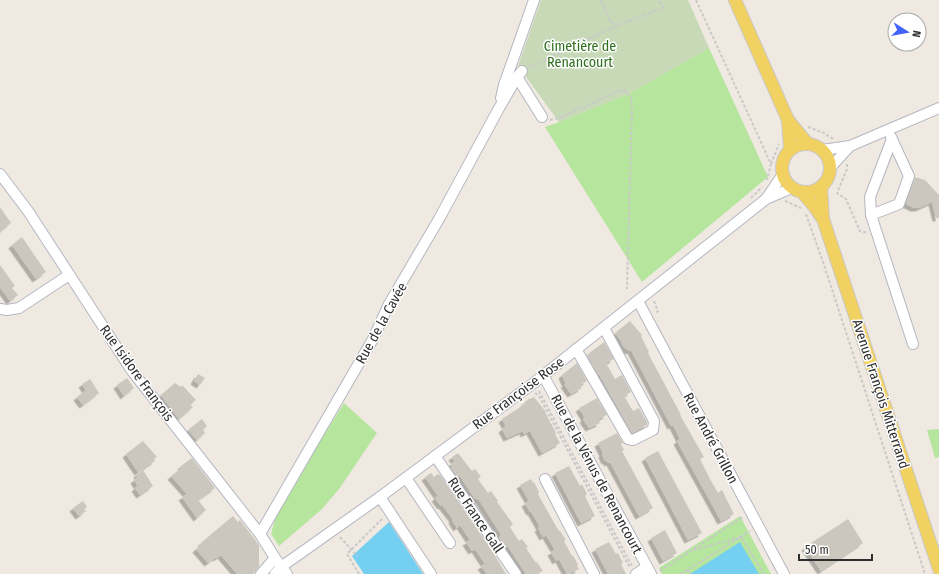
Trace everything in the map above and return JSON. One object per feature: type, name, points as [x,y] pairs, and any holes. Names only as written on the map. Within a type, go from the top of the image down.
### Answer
[{"type":"main road","points":[[735,0],[788,120],[808,144]]},
{"type":"main road","points":[[788,120],[790,149]]},
{"type":"main road","points":[[808,144],[822,150],[828,158],[830,168],[827,180],[821,187],[810,192],[797,190],[788,185],[783,174],[782,163],[785,155],[790,149],[808,144]]},
{"type":"main road","name":"Avenue François Mitterrand","points":[[821,187],[823,219],[939,569]]},
{"type":"main road","name":"Avenue François Mitterrand","points":[[797,190],[814,206],[823,219]]},
{"type":"street","points":[[498,110],[504,85],[534,0]]},
{"type":"street","points":[[498,110],[519,74]]},
{"type":"street","points":[[519,74],[542,117]]},
{"type":"street","points":[[822,150],[850,146],[890,134],[939,108]]},
{"type":"street","name":"Rue de la Cavée","points":[[260,534],[373,338],[390,304],[439,219],[498,110]]},
{"type":"street","points":[[890,134],[870,198],[871,215],[913,344]]},
{"type":"street","points":[[871,215],[899,204],[909,176],[890,134]]},
{"type":"street","points":[[830,168],[850,146]]},
{"type":"street","name":"Rue Isidore François","points":[[0,174],[28,211],[132,371],[260,534],[275,558],[281,572]]},
{"type":"street","points":[[766,199],[783,174]]},
{"type":"street","points":[[766,199],[797,190]]},
{"type":"street","name":"Rue Françoise Rose","points":[[281,572],[334,530],[435,456],[534,387],[543,374],[604,328],[766,199]]},
{"type":"street","points":[[0,309],[7,310],[19,308],[69,275]]},
{"type":"street","name":"Rue André Grillon","points":[[638,301],[784,574]]},
{"type":"street","points":[[576,349],[628,439],[633,440],[653,430],[654,421],[604,328]]},
{"type":"street","name":"Rue de la Vénus de Renancourt","points":[[543,374],[652,571]]},
{"type":"street","name":"Rue France Gall","points":[[435,456],[516,574]]},
{"type":"street","points":[[406,478],[450,543]]},
{"type":"street","points":[[546,479],[594,574]]},
{"type":"street","points":[[380,497],[431,574]]},
{"type":"street","points":[[262,574],[275,558]]},
{"type":"street","points":[[635,574],[652,571]]},
{"type":"path","points":[[601,0],[611,22],[616,26]]},
{"type":"path","points":[[519,74],[616,26],[663,8],[659,0]]},
{"type":"path","points":[[696,0],[771,164]]},
{"type":"path","points":[[542,117],[548,120],[562,117],[618,91],[624,90],[631,97],[632,108],[627,289]]},
{"type":"path","points":[[808,127],[824,133],[834,140]]},
{"type":"path","points":[[748,200],[766,182],[780,140]]},
{"type":"path","points":[[846,158],[847,169],[837,193],[846,199],[860,231],[868,233],[877,232]]},
{"type":"path","points":[[782,199],[801,207],[805,211],[925,574]]},
{"type":"path","points":[[534,387],[635,574]]},
{"type":"path","points":[[534,387],[635,574]]},
{"type":"path","points":[[360,574],[347,554],[390,512]]},
{"type":"path","points":[[652,571],[690,551],[741,518],[745,519]]},
{"type":"path","points":[[334,530],[358,556]]},
{"type":"path","points":[[682,574],[751,530]]},
{"type":"path","points":[[690,551],[741,537]]},
{"type":"path","points":[[741,537],[764,574]]},
{"type":"path","points":[[688,570],[690,574]]},
{"type":"green space","name":"Cimetière de Renancourt","points":[[541,0],[688,0],[709,48],[628,94],[559,122],[518,66]]},
{"type":"green space","points":[[709,48],[768,177],[642,282],[545,127],[628,94]]},
{"type":"green space","points":[[344,403],[377,433],[339,489],[322,509],[279,546],[271,534],[276,516],[293,485]]},
{"type":"green space","points":[[939,429],[939,457],[935,458],[927,430]]},
{"type":"green space","points":[[740,516],[771,574],[662,574],[659,568]]},
{"type":"water","points":[[389,522],[423,574],[364,574],[352,556]]},
{"type":"water","points":[[740,542],[759,574],[690,574]]},
{"type":"building","points":[[915,177],[925,180],[939,195],[939,218],[936,218],[932,202],[919,208],[914,208],[906,204]]},
{"type":"building","points":[[0,207],[11,223],[0,232]]},
{"type":"building","points":[[22,237],[46,272],[36,279],[12,245]]},
{"type":"building","points":[[0,265],[15,286],[12,288],[18,295],[10,301],[0,287]]},
{"type":"building","points":[[630,321],[642,335],[641,336],[649,352],[648,353],[680,415],[704,457],[700,459],[710,479],[718,493],[722,490],[734,514],[721,521],[677,441],[680,439],[673,425],[671,426],[631,350],[629,351],[626,349],[615,333]]},
{"type":"building","points":[[604,342],[614,359],[606,363],[615,379],[622,375],[631,392],[624,396],[633,411],[639,408],[647,422],[647,425],[632,433],[587,355]]},
{"type":"building","points":[[577,363],[587,381],[580,385],[582,388],[571,394],[564,384],[566,384],[562,375]]},
{"type":"building","points":[[198,374],[205,378],[200,385],[194,381]]},
{"type":"building","points":[[127,378],[134,388],[124,396],[117,385]]},
{"type":"building","points":[[90,379],[99,393],[83,405],[77,397],[86,390],[82,384]]},
{"type":"building","points":[[175,383],[181,387],[182,385],[196,400],[190,405],[193,407],[179,419],[161,395]]},
{"type":"building","points":[[534,397],[546,412],[560,443],[542,453],[530,431],[524,434],[523,431],[507,438],[502,429],[506,426],[502,419],[525,404],[524,403],[530,398]]},
{"type":"building","points":[[597,398],[607,415],[598,419],[600,423],[589,428],[583,419],[585,418],[579,408]]},
{"type":"building","points":[[202,419],[207,426],[203,430],[205,433],[197,440],[188,430]]},
{"type":"building","points":[[617,433],[623,443],[621,444],[624,450],[622,451],[653,508],[639,516],[610,462],[608,463],[606,460],[605,461],[598,443]]},
{"type":"building","points":[[143,441],[157,457],[154,459],[155,461],[138,472],[126,454]]},
{"type":"building","points":[[658,451],[702,533],[688,540],[645,458]]},
{"type":"building","points":[[458,453],[472,471],[475,469],[481,477],[478,479],[488,493],[491,491],[513,524],[510,527],[519,541],[522,539],[528,547],[526,548],[543,571],[537,574],[526,574],[509,548],[507,546],[505,547],[499,537],[501,536],[500,533],[479,500],[476,498],[475,499],[460,476],[458,477],[451,468],[453,467],[451,464],[455,461],[452,457]]},
{"type":"building","points":[[192,458],[215,488],[198,500],[206,510],[197,518],[182,497],[187,494],[171,476]]},
{"type":"building","points":[[569,466],[580,486],[582,484],[587,494],[585,496],[595,516],[581,523],[555,473]]},
{"type":"building","points":[[143,470],[153,486],[140,495],[135,488],[138,486],[134,480],[138,477],[137,474]]},
{"type":"building","points":[[431,473],[434,477],[438,474],[441,476],[506,574],[487,574],[481,566],[485,564],[475,549],[472,551],[466,542],[470,540],[460,525],[457,528],[452,520],[453,519],[435,498],[438,496],[425,477]]},
{"type":"building","points":[[531,479],[533,483],[534,482],[539,492],[539,496],[557,528],[566,540],[564,541],[578,565],[577,566],[579,569],[569,574],[567,574],[559,559],[556,561],[551,552],[555,550],[546,535],[543,537],[538,528],[540,527],[525,503],[529,501],[520,485]]},
{"type":"building","points":[[83,501],[87,507],[84,509],[86,511],[79,516],[73,508]]},
{"type":"building","points":[[233,516],[238,522],[240,520],[259,545],[259,567],[253,574],[237,574],[221,555],[208,563],[196,549]]},
{"type":"building","points":[[848,519],[863,543],[821,571],[805,547]]},
{"type":"building","points":[[665,530],[677,553],[663,561],[651,538]]},
{"type":"building","points":[[609,542],[616,554],[618,553],[626,574],[608,574],[595,549]]}]
